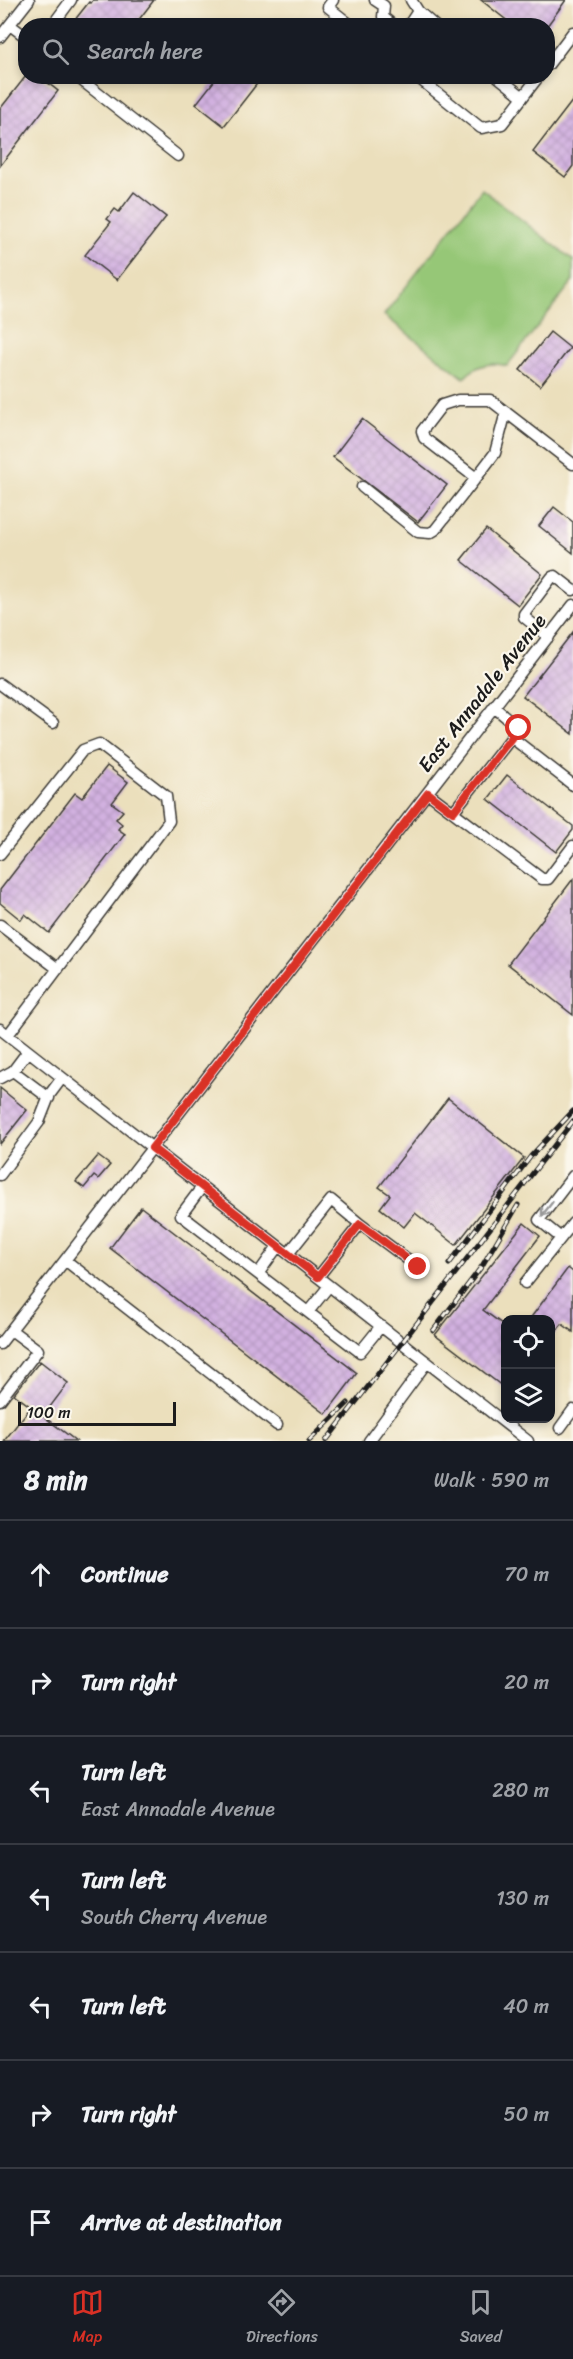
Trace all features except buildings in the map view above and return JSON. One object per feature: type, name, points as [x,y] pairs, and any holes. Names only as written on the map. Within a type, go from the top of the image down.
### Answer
[{"type":"street","points":[[0,38],[29,0]]},
{"type":"street","points":[[58,18],[71,0]]},
{"type":"street","points":[[375,0],[384,6],[384,18]]},
{"type":"street","points":[[411,0],[426,18]]},
{"type":"street","points":[[327,2],[344,18]]},
{"type":"street","points":[[413,18],[418,11]]},
{"type":"street","points":[[10,25],[18,31]]},
{"type":"street","points":[[555,56],[573,32]]},
{"type":"street","points":[[88,84],[178,156]]},
{"type":"street","points":[[426,84],[482,128],[502,124],[533,84]]},
{"type":"street","points":[[507,84],[522,97]]},
{"type":"street","points":[[476,478],[424,438],[422,431],[442,405],[458,400],[490,400],[573,464]]},
{"type":"street","points":[[362,487],[418,532],[430,533],[435,530],[495,453],[506,412]]},
{"type":"street","points":[[549,637],[524,617],[524,614],[552,577],[555,576],[573,590]]},
{"type":"street","name":"East Annadale Avenue","points":[[0,1344],[573,605]]},
{"type":"street","points":[[0,684],[53,723]]},
{"type":"street","points":[[453,812],[519,726],[494,707]]},
{"type":"street","points":[[511,737],[573,785]]},
{"type":"street","points":[[0,854],[83,750],[99,744],[166,796],[169,821],[58,969],[2,1031],[528,1441]]},
{"type":"street","points":[[428,793],[542,879],[548,879],[573,846]]},
{"type":"street","points":[[0,925],[58,969]]},
{"type":"street","points":[[0,1078],[13,1071],[28,1051]]},
{"type":"street","points":[[13,1071],[49,1098]]},
{"type":"street","points":[[0,1175],[39,1122],[49,1098],[62,1078]]},
{"type":"street","points":[[561,1238],[539,1220],[573,1176]]},
{"type":"street","points":[[202,1187],[181,1215],[360,1352],[381,1326]]},
{"type":"street","points":[[288,1254],[331,1200],[418,1267]]},
{"type":"street","points":[[525,1283],[573,1222]]},
{"type":"street","points":[[318,1277],[360,1224]]},
{"type":"street","points":[[258,1274],[278,1246]]},
{"type":"street","points":[[65,1260],[277,1425]]},
{"type":"street","points":[[308,1312],[329,1286]]},
{"type":"street","points":[[0,1400],[38,1350],[11,1330]]},
{"type":"street","points":[[369,1441],[427,1362]]},
{"type":"street","points":[[560,1428],[573,1410]]},
{"type":"green space","points":[[482,189],[573,260],[573,281],[507,366],[484,365],[473,370],[464,378],[384,315]]},
{"type":"railway","points":[[449,1264],[531,1156],[573,1111]]},
{"type":"railway","points":[[326,1441],[573,1121]]},
{"type":"railway","points":[[433,1331],[482,1266],[518,1205]]},
{"type":"railway","points":[[309,1441],[348,1403]]},
{"type":"route","points":[[418,1267],[360,1224],[318,1277],[152,1148],[428,793],[453,812],[519,728]]}]
